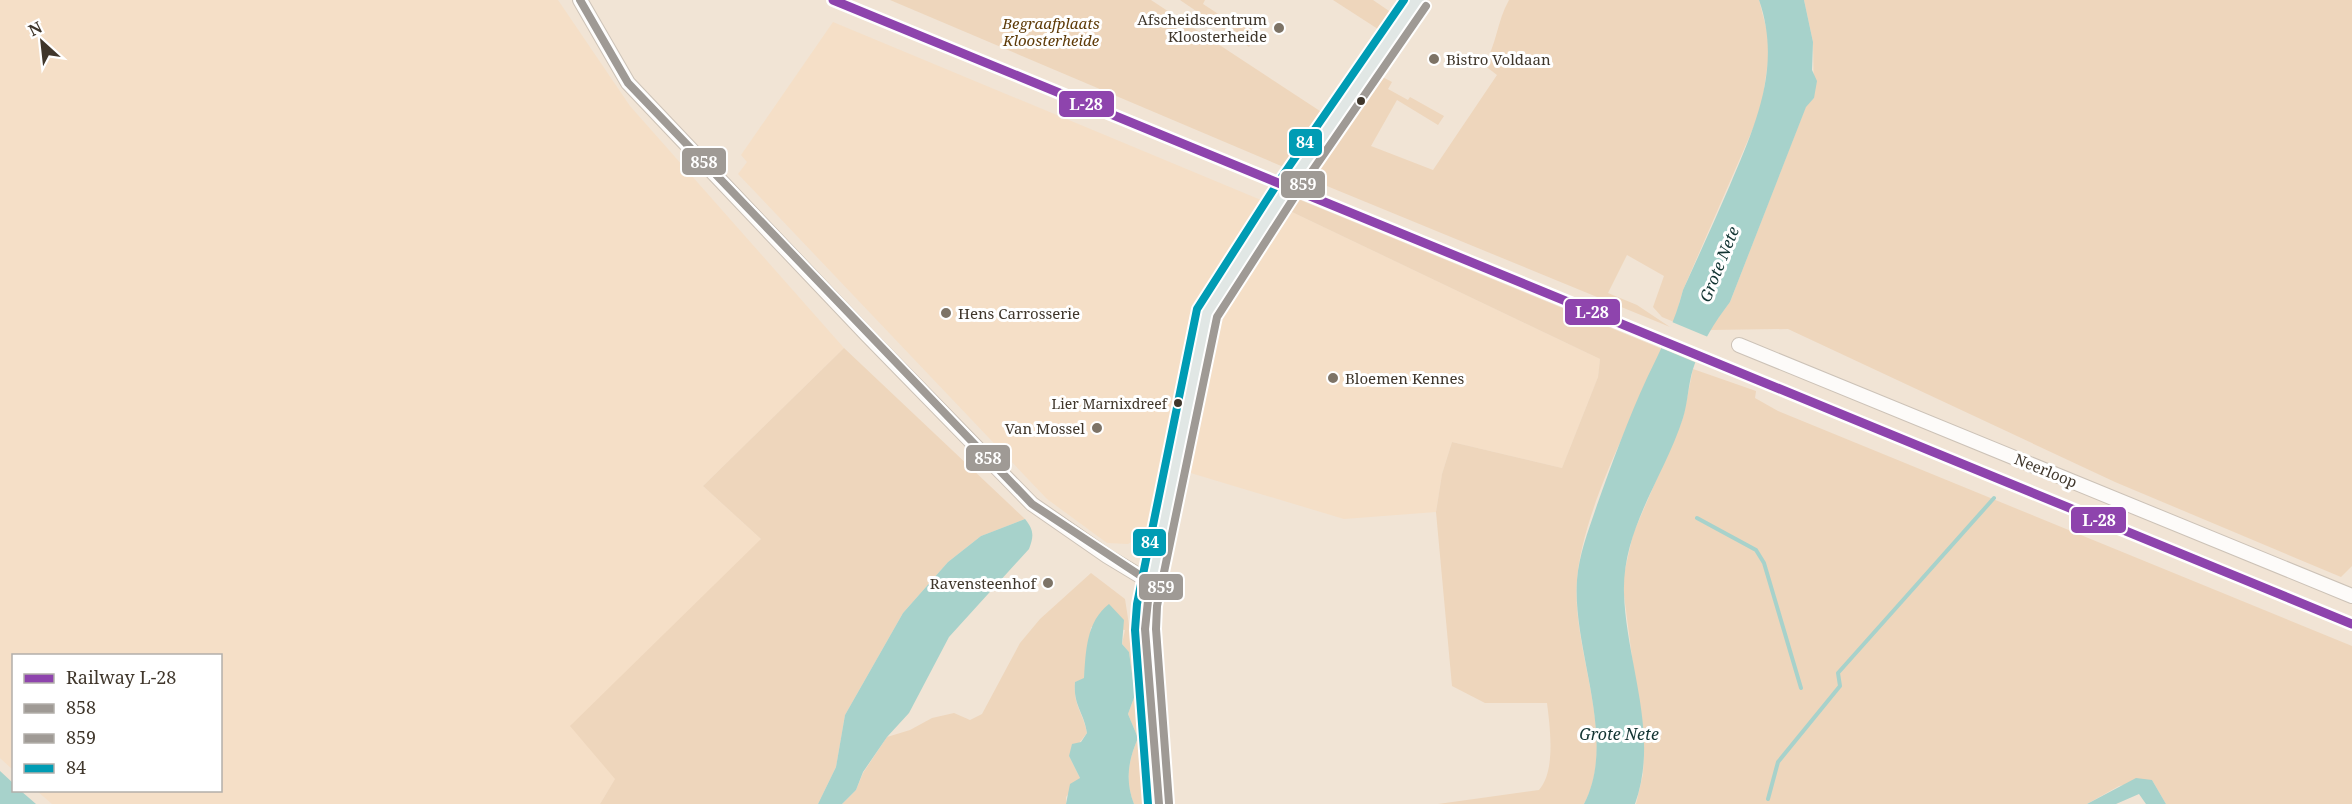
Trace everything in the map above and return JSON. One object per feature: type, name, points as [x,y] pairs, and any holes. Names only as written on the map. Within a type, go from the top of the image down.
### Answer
[{"type":"main road","points":[[1159,804],[1145,629],[1150,582],[1207,313],[1288,187],[1417,0]]},
{"type":"street","points":[[580,0],[628,83],[884,353],[1032,504],[1107,556],[1150,582]]},
{"type":"street","name":"Neerloop","points":[[1739,345],[2352,596]]},
{"type":"shaded area","points":[[0,0],[558,0],[630,106],[844,348],[703,486],[761,539],[600,804],[52,804],[38,792],[222,792],[222,654],[12,654],[12,769],[0,758]]},
{"type":"shaded area","points":[[833,22],[1261,200],[1191,310],[1147,532],[1128,544],[1107,543],[1047,499],[738,174],[747,162],[741,155]]},
{"type":"shaded area","points":[[1292,212],[1600,359],[1598,377],[1562,468],[1452,442],[1442,474],[1436,512],[1344,519],[1184,471],[1215,317]]},
{"type":"green space","name":"Begraafplaats Kloosterheide","points":[[890,0],[1151,0],[1323,113],[1286,168]]},
{"type":"green space","points":[[1180,0],[1205,0],[1203,4],[1229,21],[1233,16],[1257,33],[1249,47]]},
{"type":"green space","points":[[1333,0],[1373,0],[1392,13],[1381,31]]},
{"type":"green space","points":[[1509,0],[1759,0],[1768,35],[1769,55],[1761,110],[1683,290],[1674,322],[1662,317],[1653,307],[1664,276],[1627,255],[1608,293],[1637,305],[1670,327],[1305,177],[1375,73],[1392,82],[1388,89],[1408,100],[1410,97],[1444,116],[1438,125],[1397,100],[1371,146],[1433,170],[1497,75],[1484,65]]},
{"type":"green space","points":[[1804,0],[2352,0],[2352,566],[2341,577],[2115,482],[1788,329],[1709,330],[1730,302],[1806,106],[1814,98],[1813,42]]},
{"type":"green space","points":[[1293,197],[1662,349],[1599,493],[1581,552],[1577,580],[1577,607],[1596,723],[1597,751],[1594,778],[1584,804],[1438,804],[1539,790],[1548,772],[1550,748],[1547,703],[1485,703],[1452,686],[1436,512],[1442,474],[1452,442],[1562,468],[1598,377],[1600,359],[1292,212]]},
{"type":"green space","points":[[844,348],[1025,519],[981,536],[948,562],[903,613],[845,715],[836,767],[818,804],[600,804],[615,779],[570,726],[761,539],[703,486]]},
{"type":"green space","points":[[1693,369],[1756,391],[1755,398],[1778,411],[2352,646],[2352,804],[2166,804],[2152,780],[2119,786],[2087,804],[1636,804],[1643,774],[1644,751],[1624,595],[1624,574],[1633,534],[1683,418]]},
{"type":"green space","points":[[1091,573],[1125,599],[1134,657],[1148,804],[1134,804],[1129,787],[1130,763],[1138,738],[1128,714],[1135,695],[1129,652],[1122,644],[1125,630],[1091,627],[1084,679],[1075,682],[1077,703],[1087,733],[1069,756],[1080,778],[1066,797],[1066,804],[842,804],[856,790],[863,773],[887,737],[910,730],[932,718],[954,713],[970,720],[982,714],[1020,643],[1040,619]]},
{"type":"water","name":"Grote Nete","points":[[1759,0],[1804,0],[1813,42],[1812,70],[1817,81],[1814,98],[1806,107],[1730,302],[1708,334],[1696,360],[1683,418],[1637,525],[1630,547],[1625,570],[1624,593],[1630,646],[1640,698],[1644,751],[1642,778],[1635,804],[1584,804],[1593,778],[1597,751],[1591,694],[1577,607],[1580,561],[1597,505],[1627,425],[1667,335],[1683,290],[1730,185],[1757,117],[1767,71],[1768,48]]},
{"type":"water","points":[[1025,519],[1032,533],[1029,549],[949,637],[909,713],[887,737],[863,772],[856,790],[842,804],[818,804],[836,767],[845,715],[903,613],[948,562],[981,536]]},
{"type":"water","points":[[1109,604],[1124,620],[1122,644],[1129,652],[1135,695],[1128,714],[1138,738],[1129,771],[1129,787],[1134,804],[1066,804],[1070,784],[1080,778],[1069,756],[1072,744],[1081,742],[1087,733],[1077,703],[1075,682],[1084,678],[1087,647],[1092,628],[1101,611]]},
{"type":"water","points":[[0,771],[12,782],[12,792],[22,792],[36,804],[0,804]]},
{"type":"water","points":[[2136,778],[2152,780],[2166,804],[2146,804],[2139,794],[2116,804],[2087,804]]},
{"type":"pier","points":[[1672,322],[1708,337],[1697,363],[1661,348]]},
{"type":"waterway","points":[[1768,799],[1778,762],[1840,686],[1838,673],[1994,498]]},
{"type":"waterway","points":[[1697,518],[1756,550],[1764,563],[1801,688]]},
{"type":"rail line","name":"L-28","points":[[833,0],[2352,624]]},
{"type":"transit line","name":"858","points":[[580,0],[628,83],[1032,504],[1150,582]]},
{"type":"transit line","name":"84","points":[[1148,804],[1135,630],[1137,604],[1197,309],[1279,181],[1404,0]]},
{"type":"transit line","name":"859","points":[[1169,803],[1156,629],[1157,606],[1217,317],[1297,193],[1426,6]]},
{"type":"transit line","name":"858","points":[[1150,582],[1145,629],[1159,804]]},
{"type":"place","name":"Afscheidscentrum Kloosterheide","points":[[1279,28]]},
{"type":"place","name":"Bistro Voldaan","points":[[1434,59]]},
{"type":"place","name":"Hens Carrosserie","points":[[946,313]]},
{"type":"place","name":"Bloemen Kennes","points":[[1333,378]]},
{"type":"place","name":"Lier Marnixdreef","points":[[1178,403]]},
{"type":"place","name":"Van Mossel","points":[[1097,428]]},
{"type":"place","name":"Ravensteenhof","points":[[1048,583]]}]
